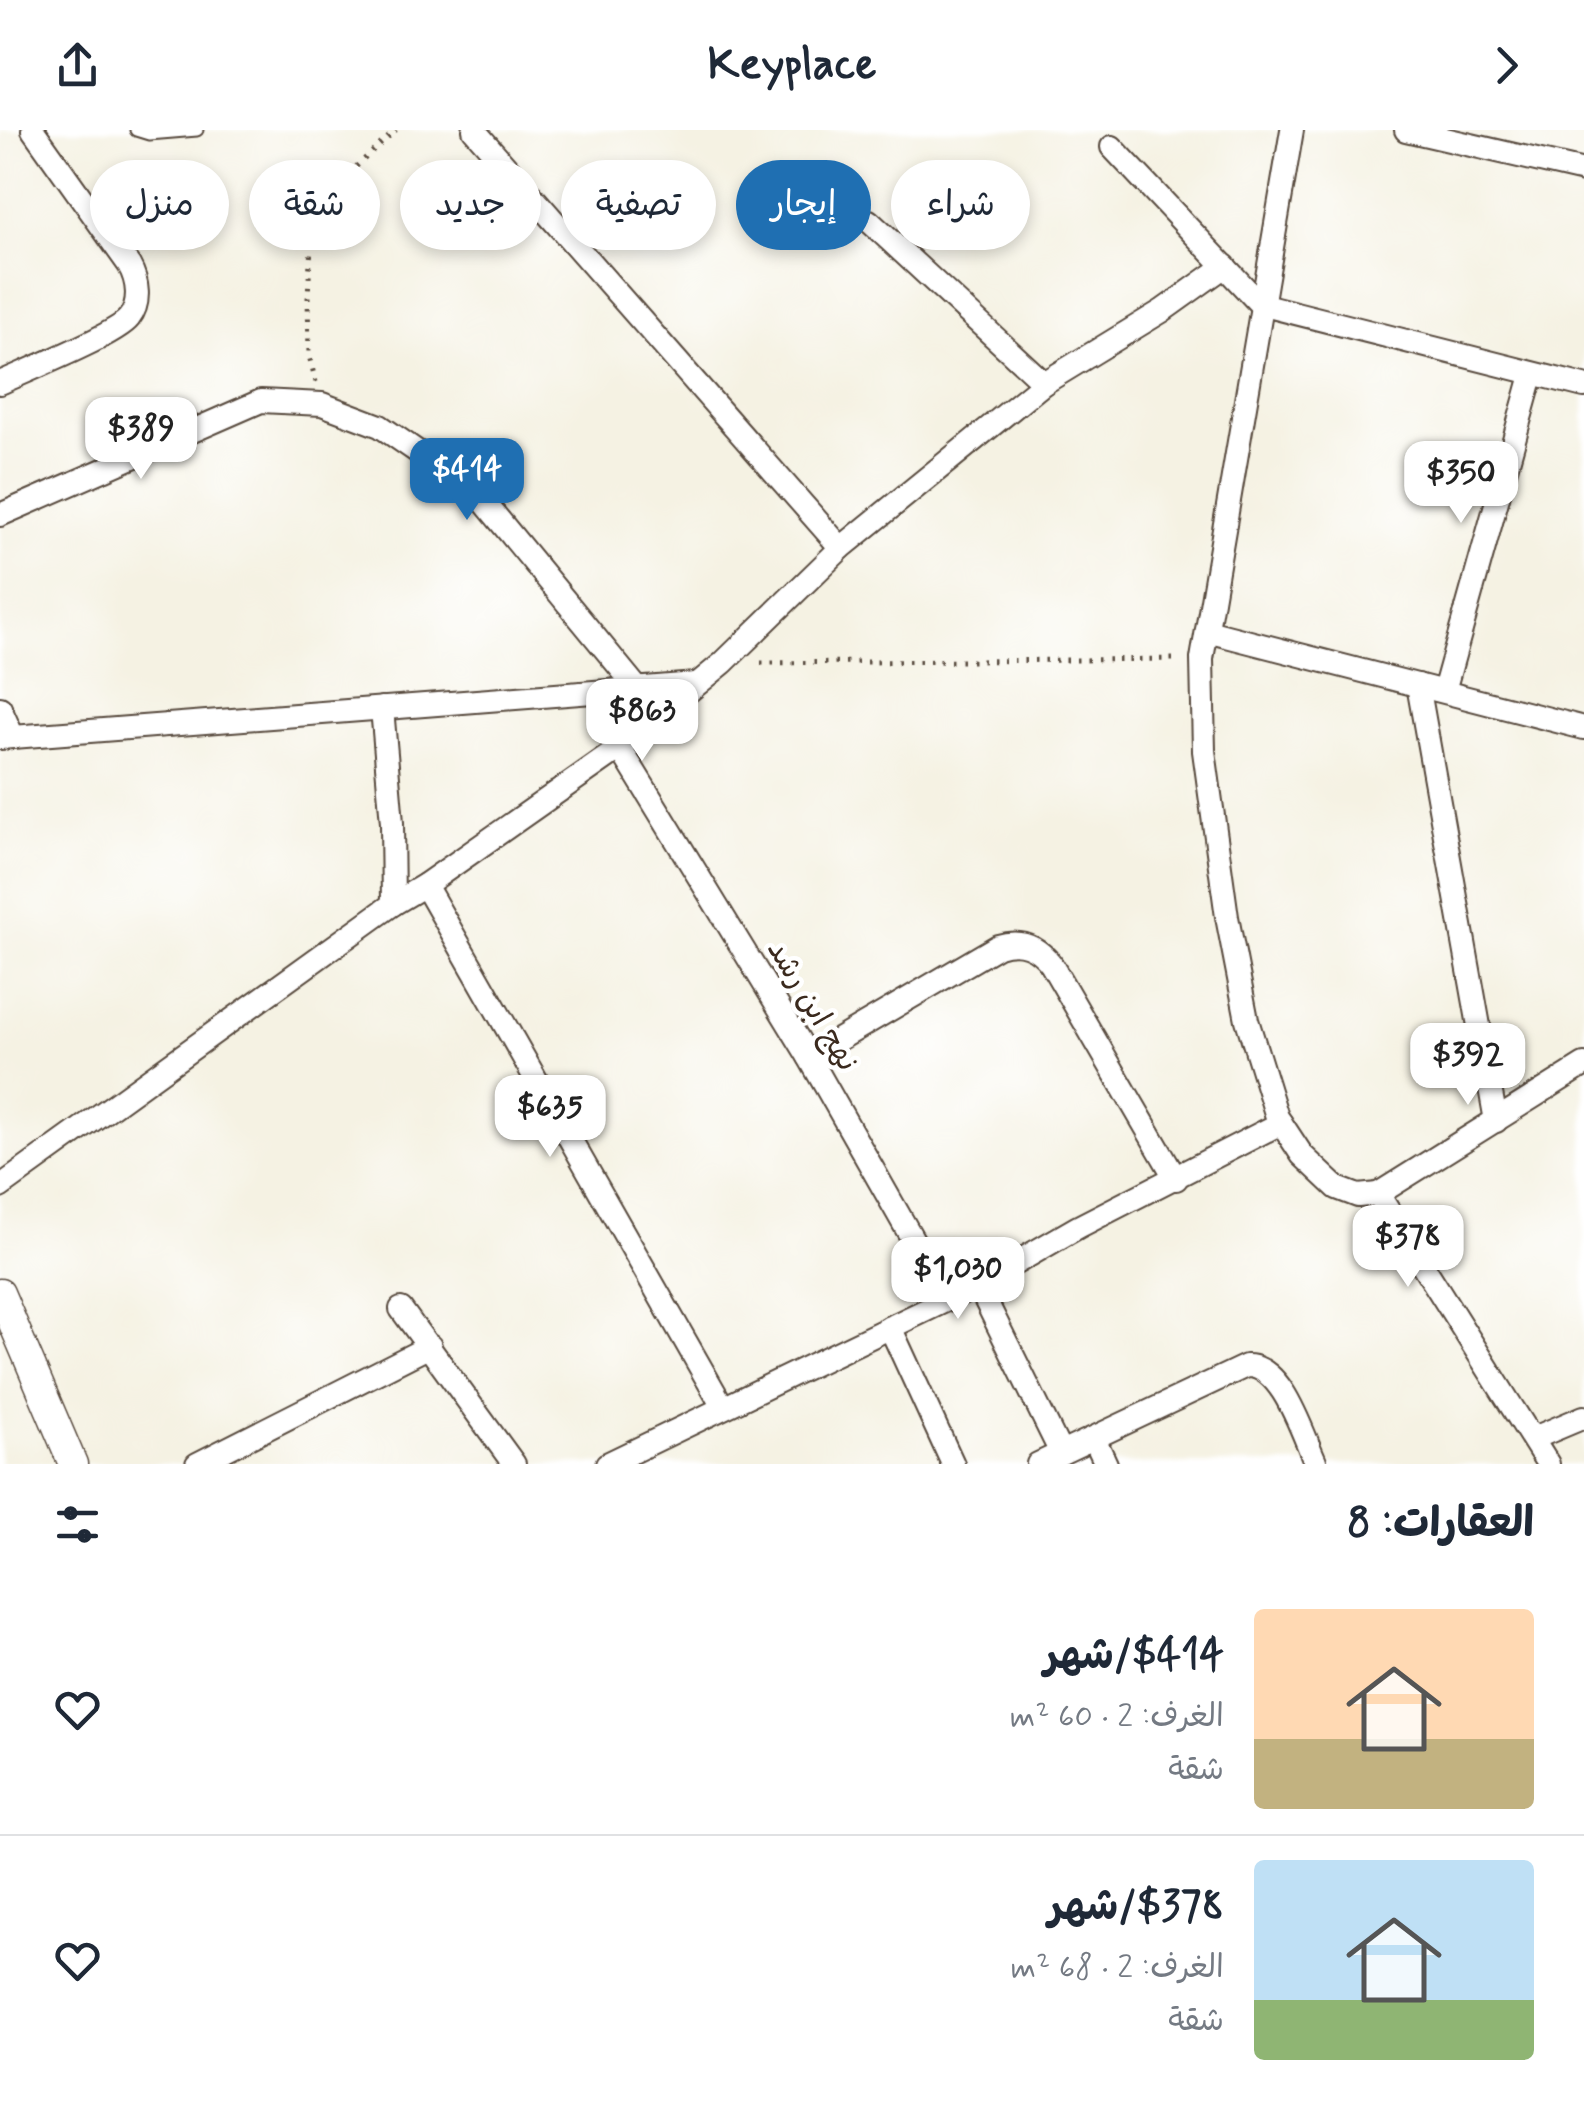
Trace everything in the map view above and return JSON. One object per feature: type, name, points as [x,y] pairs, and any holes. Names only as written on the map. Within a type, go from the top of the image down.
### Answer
[{"type":"street","points":[[0,383],[112,331],[130,316],[136,304],[136,278],[129,266],[33,130]]},
{"type":"street","points":[[474,130],[841,548]]},
{"type":"street","points":[[1292,130],[1202,659],[1204,751],[1227,918],[1255,1053],[1281,1123],[1302,1155],[1337,1188],[1358,1196],[1378,1194],[1584,1065]]},
{"type":"street","points":[[1406,130],[1584,170]]},
{"type":"street","points":[[1112,147],[1260,304],[1584,386]]},
{"type":"street","points":[[871,224],[1044,383]]},
{"type":"street","points":[[0,1187],[392,904],[426,885],[620,748],[723,663],[841,548],[1044,383],[1162,311],[1225,266]]},
{"type":"street","points":[[1444,691],[1532,375]]},
{"type":"street","points":[[0,516],[261,401],[322,404],[380,426],[476,492],[637,688]]},
{"type":"street","points":[[1207,631],[1584,728]]},
{"type":"street","points":[[0,708],[6,738],[696,684]]},
{"type":"street","points":[[1418,685],[1496,1122]]},
{"type":"street","points":[[382,708],[392,823],[392,904]]},
{"type":"street","name":"نهج ابن رشد","points":[[620,748],[809,1057],[946,1298]]},
{"type":"street","points":[[426,885],[723,1407]]},
{"type":"street","points":[[809,1057],[998,946],[1032,946],[1051,964],[1176,1179]]},
{"type":"street","points":[[606,1464],[978,1285],[1078,1228],[1281,1123]]},
{"type":"street","points":[[1378,1194],[1548,1464]]},
{"type":"street","points":[[978,1285],[1061,1454]]},
{"type":"street","points":[[0,1293],[73,1464]]},
{"type":"street","points":[[401,1308],[514,1464]]},
{"type":"street","points":[[890,1327],[953,1464]]},
{"type":"street","points":[[196,1464],[430,1346]]},
{"type":"street","points":[[1038,1464],[1253,1365],[1274,1378],[1315,1462]]},
{"type":"street","points":[[1534,1438],[1584,1417]]},
{"type":"street","points":[[1094,1438],[1106,1464]]},
{"type":"lane","points":[[136,130],[149,134],[196,130]]},
{"type":"path","points":[[322,404],[309,356],[312,229],[348,174],[396,130]]},
{"type":"path","points":[[723,663],[1202,659]]}]
